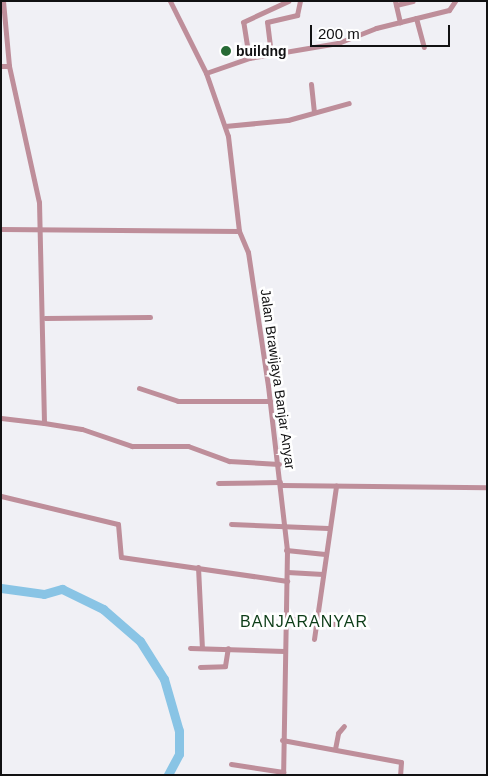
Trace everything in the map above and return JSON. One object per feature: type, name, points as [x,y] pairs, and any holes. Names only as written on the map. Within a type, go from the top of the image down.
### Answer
[{"type":"street","name":"Jalan Brawijaya Banjar Anyar","points":[[170,1],[206,73],[225,126],[239,231],[248,252],[270,402],[281,484],[287,572],[282,740],[283,773]]},
{"type":"street","points":[[249,58],[243,22],[288,1]]},
{"type":"street","points":[[270,54],[267,22],[297,15],[300,1]]},
{"type":"street","points":[[400,22],[396,3],[413,1]]},
{"type":"street","points":[[206,73],[249,58],[338,43],[400,22],[450,10],[455,1]]},
{"type":"street","points":[[2,3],[10,66],[35,168],[42,233],[45,318],[44,423]]},
{"type":"street","points":[[416,18],[424,48]]},
{"type":"street","points":[[1,66],[10,66]]},
{"type":"street","points":[[311,84],[314,111]]},
{"type":"street","points":[[225,126],[288,120],[314,111],[349,103]]},
{"type":"street","points":[[1,229],[42,233],[239,231]]},
{"type":"street","points":[[45,318],[150,317]]},
{"type":"street","points":[[139,388],[178,401],[270,402]]},
{"type":"street","points":[[1,418],[44,423],[102,434],[132,446],[188,446],[229,461],[278,464]]},
{"type":"street","points":[[218,483],[487,487]]},
{"type":"street","points":[[314,639],[328,528],[336,486]]},
{"type":"street","points":[[1,496],[118,524],[121,557],[287,581]]},
{"type":"street","points":[[231,524],[328,528]]},
{"type":"street","points":[[286,550],[325,554]]},
{"type":"street","points":[[198,567],[202,648]]},
{"type":"street","points":[[287,572],[323,574]]},
{"type":"street","points":[[286,618],[316,620],[335,624]]},
{"type":"street","points":[[190,648],[284,651]]},
{"type":"street","points":[[200,667],[225,666],[228,648]]},
{"type":"street","points":[[335,749],[338,733],[344,726]]},
{"type":"street","points":[[282,740],[401,762],[400,775]]},
{"type":"street","points":[[231,764],[283,773]]},
{"type":"waterway","points":[[1,588],[44,594],[62,589],[103,609],[140,641],[164,679],[179,731],[179,754],[168,775]]},
{"type":"place","name":"buildng","points":[[226,51]]},
{"type":"district","name":"BANJARANYAR","points":[[304,622]]}]
